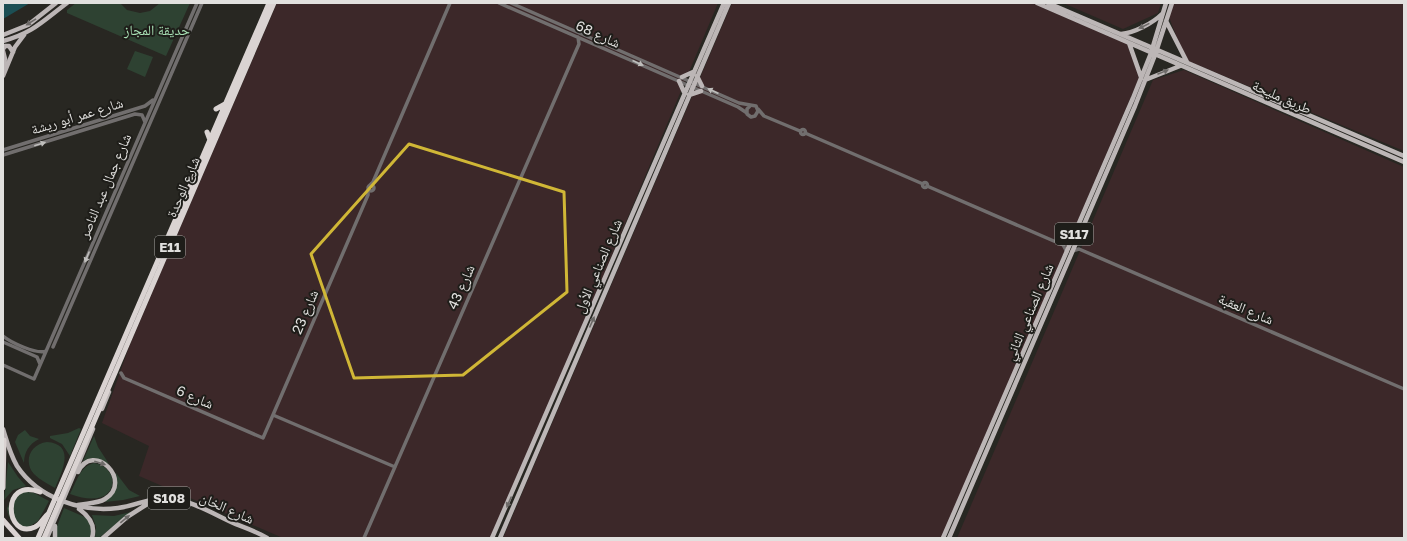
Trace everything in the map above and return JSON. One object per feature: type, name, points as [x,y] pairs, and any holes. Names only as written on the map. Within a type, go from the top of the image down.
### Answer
[{"type":"highway","name":"شارع الوحدة","points":[[63,490],[152,276],[269,3]]},
{"type":"highway","name":"شارع الوحدة","points":[[63,490],[220,132],[274,3]]},
{"type":"highway","points":[[242,80],[248,77]]},
{"type":"highway","points":[[216,109],[226,103]]},
{"type":"highway","points":[[220,132],[226,129]]},
{"type":"highway","points":[[206,132],[210,140]]},
{"type":"highway","points":[[202,172],[205,179]]},
{"type":"highway","points":[[147,269],[152,276]]},
{"type":"highway","points":[[155,281],[162,278]]},
{"type":"highway","points":[[128,343],[135,339]]},
{"type":"highway","points":[[3,438],[3,488]]},
{"type":"highway","points":[[6,502],[12,493],[19,489],[27,488],[40,492]]},
{"type":"highway","name":"E11","points":[[38,538],[50,512],[63,490]]},
{"type":"highway","name":"E11","points":[[44,538],[63,490]]},
{"type":"highway","points":[[4,518],[13,526],[28,530],[36,527],[50,512]]},
{"type":"highway","points":[[4,518],[19,538]]},
{"type":"main road","points":[[3,35],[28,24],[56,3]]},
{"type":"main road","points":[[3,41],[24,34],[44,23],[66,3]]},
{"type":"main road","name":"شارع الصناعي الأول","points":[[500,538],[687,94],[694,71],[724,3]]},
{"type":"main road","name":"شارع الصناعي الأول","points":[[691,84],[697,76],[729,3]]},
{"type":"main road","points":[[1037,3],[1129,44],[1154,51]]},
{"type":"main road","points":[[1048,3],[1121,34],[1154,51]]},
{"type":"main road","name":"شارع الصناعي الثاني","points":[[1154,51],[1166,3]]},
{"type":"main road","name":"شارع الصناعي الثاني","points":[[943,538],[1073,243],[1143,78],[1172,3]]},
{"type":"main road","points":[[1121,34],[1129,33],[1153,21],[1164,12]]},
{"type":"main road","points":[[1166,21],[1188,64]]},
{"type":"main road","points":[[3,76],[13,52],[24,34]]},
{"type":"main road","points":[[1129,44],[1143,78],[1181,65]]},
{"type":"main road","points":[[3,66],[5,59],[3,50],[5,46],[9,46],[13,52]]},
{"type":"main road","name":"طريق مليحة","points":[[1154,51],[1404,156]]},
{"type":"main road","name":"طريق مليحة","points":[[1154,51],[1181,65],[1404,162]]},
{"type":"main road","points":[[694,71],[688,76],[680,79],[687,94],[701,88],[697,76]]},
{"type":"main road","name":"شارع الصناعي الأول","points":[[492,538],[687,94]]},
{"type":"main road","name":"شارع الصناعي الثاني","points":[[948,538],[1069,252]]},
{"type":"main road","points":[[47,538],[107,397],[109,387]]},
{"type":"main road","name":"شارع الخان","points":[[3,429],[10,452],[19,469],[33,484],[49,496]]},
{"type":"main road","name":"شارع الخان","points":[[3,438],[7,452],[17,470],[28,482],[40,492],[65,503],[100,512],[118,511],[168,500],[183,504],[263,538]]},
{"type":"main road","points":[[72,482],[82,466],[93,461],[100,462],[107,466],[114,477],[114,488],[107,497],[100,502],[78,507]]},
{"type":"main road","name":"شارع الخان","points":[[78,507],[112,509],[156,499],[172,498],[188,503],[266,538]]},
{"type":"main road","points":[[102,538],[127,517],[149,503]]},
{"type":"main road","points":[[78,507],[91,521],[94,531],[92,538]]},
{"type":"main road","points":[[54,538],[54,530],[58,514]]},
{"type":"street","name":"شارع جمال عبد الناصر","points":[[53,347],[202,3]]},
{"type":"street","name":"شارع 23","points":[[263,438],[450,3]]},
{"type":"street","name":"شارع 68","points":[[499,3],[680,79]]},
{"type":"street","name":"شارع 68","points":[[511,3],[701,88]]},
{"type":"street","name":"شارع جمال عبد الناصر","points":[[3,365],[34,379],[196,5]]},
{"type":"street","points":[[194,20],[192,18],[196,5]]},
{"type":"street","points":[[182,47],[185,36],[183,35]]},
{"type":"street","name":"شارع 43","points":[[364,538],[578,44],[578,37]]},
{"type":"street","points":[[578,44],[585,40]]},
{"type":"street","points":[[701,88],[739,103],[750,106],[754,105],[764,116]]},
{"type":"street","points":[[701,88],[747,113],[751,117],[764,116],[800,131],[804,130],[805,133],[923,184],[926,182],[927,186],[1063,245],[1069,252],[1079,249],[1073,243],[1063,245]]},
{"type":"street","name":"شارع عمر أبو ريشة","points":[[3,153],[16,146],[147,105],[155,98]]},
{"type":"street","points":[[747,113],[747,109],[750,106]]},
{"type":"street","points":[[755,116],[758,109]]},
{"type":"street","name":"شارع عمر أبو ريشة","points":[[3,153],[137,114],[143,116],[145,122]]},
{"type":"street","points":[[99,126],[102,123],[112,120],[113,116]]},
{"type":"street","points":[[110,215],[107,214],[112,201]]},
{"type":"street","points":[[98,231],[100,232],[98,242]]},
{"type":"street","name":"شارع العقبة","points":[[1079,249],[1404,389]]},
{"type":"street","points":[[3,336],[39,353],[46,351]]},
{"type":"street","points":[[3,342],[37,357],[40,366]]},
{"type":"street","points":[[15,348],[27,351],[29,348]]},
{"type":"street","name":"شارع 6","points":[[121,373],[124,378],[263,438]]},
{"type":"street","points":[[272,415],[395,467]]},
{"type":"highlighted area","points":[[409,144],[564,192],[567,292],[463,375],[354,378],[311,254]]},
{"type":"shaded area","points":[[277,3],[718,3],[493,538],[283,538],[139,476],[149,446],[102,423],[129,347]]},
{"type":"shaded area","points":[[732,3],[1032,3],[1127,44],[1139,78],[942,538],[503,538]]},
{"type":"shaded area","points":[[1063,3],[1161,3],[1158,13],[1123,29]]},
{"type":"shaded area","points":[[1173,3],[1404,3],[1404,151],[1188,61],[1180,46],[1169,17]]},
{"type":"shaded area","points":[[1184,70],[1404,167],[1404,538],[957,538],[1153,80]]},
{"type":"green space","name":"حديقة المجاز","points":[[76,3],[120,3],[127,10],[140,13],[150,11],[160,3],[190,3],[166,56],[67,13],[67,10]]},
{"type":"green space","points":[[135,51],[153,57],[145,77],[127,69]]},
{"type":"green space","points":[[79,428],[81,429],[70,456],[62,444],[50,438],[50,436],[68,433]]},
{"type":"green space","points":[[25,430],[30,436],[39,439],[32,443],[28,449],[25,455],[24,463],[15,442],[18,435]]},
{"type":"green space","points":[[94,436],[98,447],[109,464],[97,459],[83,461]]},
{"type":"green space","points":[[47,442],[56,444],[64,453],[63,467],[55,488],[36,476],[29,464],[30,454],[36,446]]},
{"type":"green space","points":[[8,462],[26,486],[13,490],[4,500]]},
{"type":"green space","points":[[94,463],[103,466],[110,472],[112,487],[107,494],[99,498],[87,498],[70,494],[82,471]]},
{"type":"green space","points":[[116,473],[129,490],[140,496],[105,502],[115,489]]},
{"type":"green space","points":[[23,491],[34,493],[49,501],[38,521],[27,528],[13,522],[9,516],[7,508],[13,496]]},
{"type":"green space","points":[[64,508],[87,518],[92,528],[90,538],[57,538],[56,529]]},
{"type":"green space","points":[[131,512],[99,538],[95,538],[96,527],[92,515],[114,516]]},
{"type":"water","points":[[3,3],[30,3],[3,19]]}]
